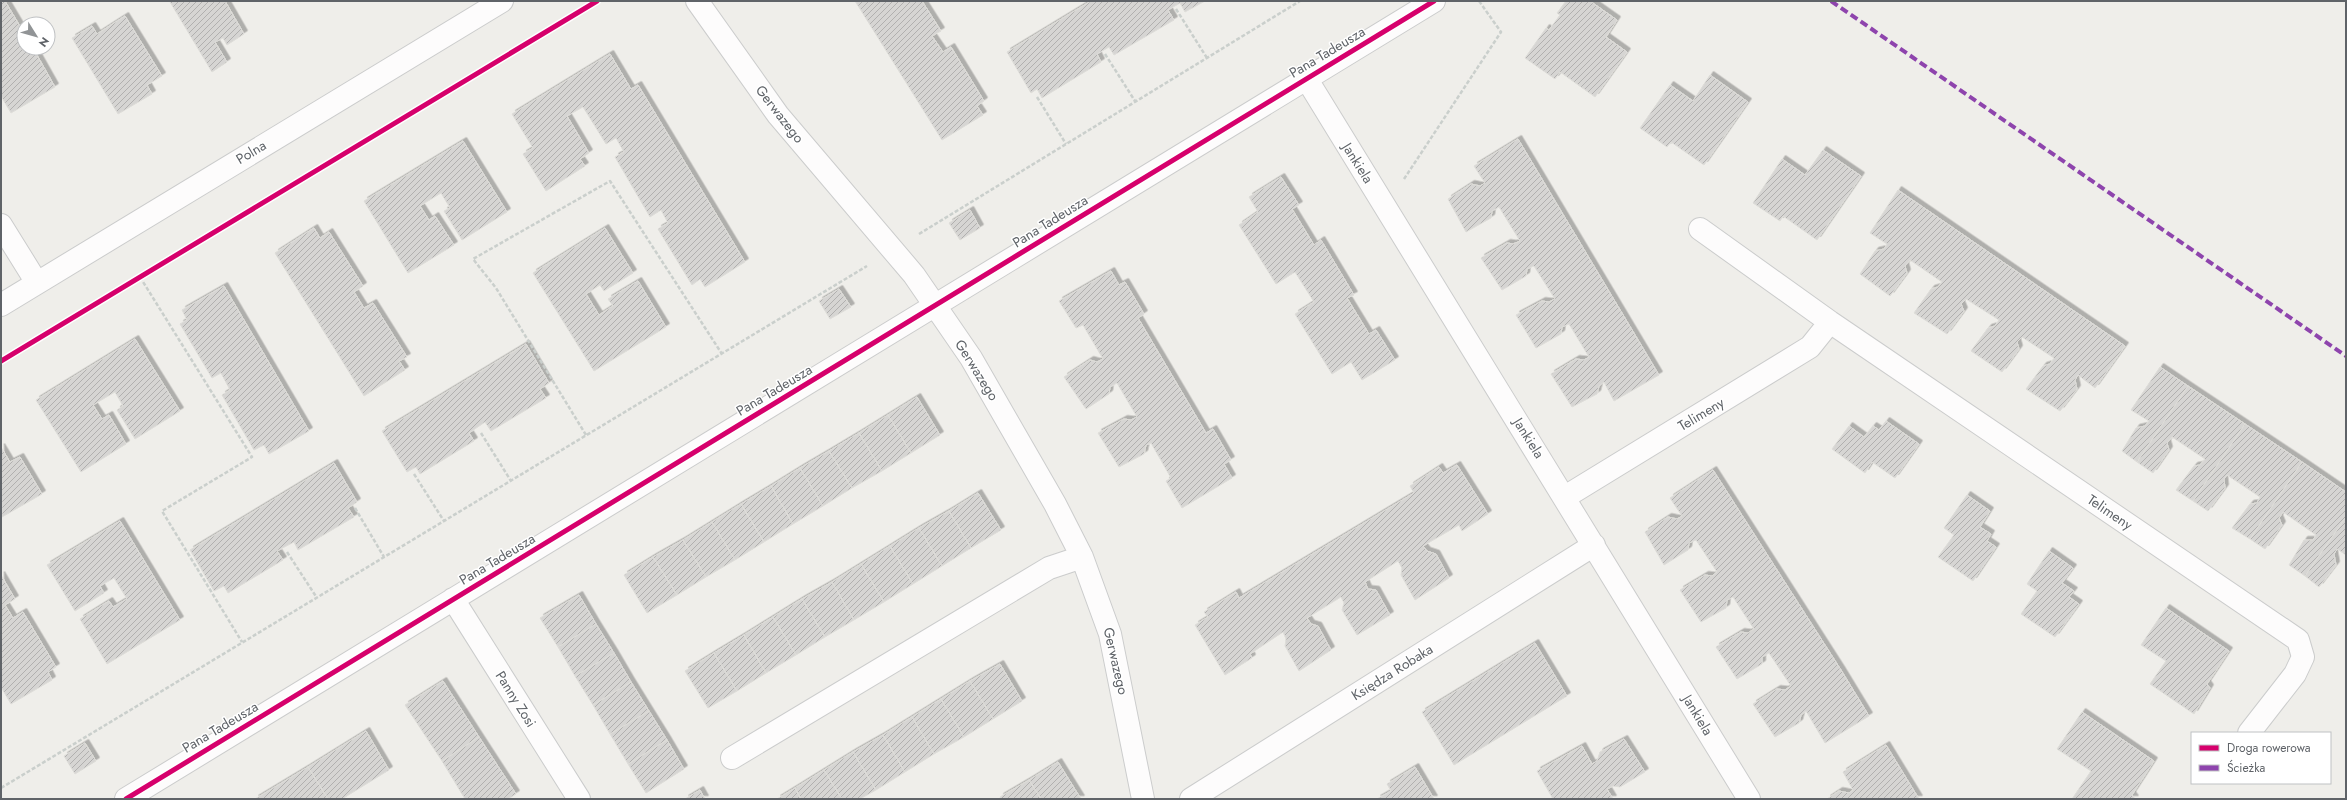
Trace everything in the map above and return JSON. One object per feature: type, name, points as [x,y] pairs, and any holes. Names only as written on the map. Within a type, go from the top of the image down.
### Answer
[{"type":"street","name":"Polna","points":[[1,305],[502,1]]},
{"type":"street","name":"Gerwazego","points":[[697,1],[778,115],[894,250],[936,306],[996,398],[1059,510],[1082,557],[1110,634],[1143,799]]},
{"type":"street","name":"Pana Tadeusza","points":[[126,799],[1434,1]]},
{"type":"street","name":"Jankiela","points":[[1306,78],[1565,497],[1749,799]]},
{"type":"street","points":[[1,225],[37,283]]},
{"type":"street","name":"Telimeny","points":[[1700,229],[1830,322],[2298,640],[2303,657],[2295,674],[2250,732]]},
{"type":"street","name":"Telimeny","points":[[1565,497],[1810,347],[1830,322]]},
{"type":"street","name":"Księdza Robaka","points":[[1191,799],[1594,545]]},
{"type":"street","points":[[732,758],[1049,568],[1082,557]]},
{"type":"street","name":"Panny Zosi","points":[[453,599],[579,799]]},
{"type":"path","points":[[1,788],[894,250],[1300,1]]},
{"type":"path","points":[[1378,194],[1405,178],[1501,32],[1479,1]]},
{"type":"path","points":[[1176,9],[1207,58]]},
{"type":"path","points":[[1105,54],[1135,102]]},
{"type":"path","points":[[1037,97],[1066,144]]},
{"type":"path","points":[[586,435],[496,288],[473,259],[610,181],[722,354]]},
{"type":"path","points":[[140,277],[252,457],[162,511],[242,642]]},
{"type":"path","points":[[481,433],[511,481]]},
{"type":"path","points":[[414,474],[444,521]]},
{"type":"path","points":[[355,508],[384,557]]},
{"type":"path","points":[[288,552],[317,598]]},
{"type":"building","points":[[1,1],[5,1],[16,20],[16,56],[38,56],[55,87],[11,113],[1,96]]},
{"type":"building","points":[[225,1],[244,34],[227,45],[223,38],[215,42],[227,62],[212,72],[170,2]]},
{"type":"building","points":[[855,1],[922,1],[941,31],[932,36],[943,52],[951,47],[984,101],[977,106],[983,115],[942,140]]},
{"type":"building","points":[[1091,1],[1205,1],[1185,12],[1180,3],[1168,10],[1174,20],[1114,55],[1109,47],[1097,54],[1101,62],[1042,98],[1037,89],[1031,93],[1007,52]]},
{"type":"building","points":[[1566,1],[1590,1],[1617,20],[1606,37],[1627,52],[1595,97],[1560,72],[1555,79],[1525,58],[1546,28],[1549,30],[1560,15],[1557,13]]},
{"type":"building","points":[[125,16],[162,76],[147,85],[152,94],[118,114],[72,38],[92,26],[97,34]]},
{"type":"building","points":[[610,54],[631,89],[638,85],[745,262],[705,287],[700,279],[692,285],[658,229],[668,223],[661,210],[650,217],[615,157],[624,152],[616,138],[606,144],[583,107],[567,116],[589,153],[580,159],[585,166],[546,191],[523,154],[533,148],[512,114]]},
{"type":"building","points":[[1710,75],[1748,102],[1704,165],[1671,142],[1667,147],[1640,128],[1670,85],[1693,101]]},
{"type":"building","points":[[1518,139],[1659,375],[1614,401],[1604,382],[1599,386],[1597,394],[1572,407],[1551,374],[1576,359],[1584,360],[1589,357],[1569,324],[1562,327],[1561,334],[1536,348],[1516,315],[1542,301],[1549,302],[1555,299],[1534,266],[1527,269],[1526,276],[1502,290],[1481,258],[1507,243],[1513,244],[1520,241],[1499,207],[1492,211],[1491,218],[1466,232],[1448,199],[1471,184],[1480,186],[1485,183],[1474,166]]},
{"type":"building","points":[[463,141],[507,212],[462,240],[444,211],[450,208],[441,193],[420,206],[429,220],[435,216],[454,245],[408,273],[364,201]]},
{"type":"building","points":[[1823,150],[1861,176],[1817,240],[1783,216],[1780,221],[1753,203],[1782,159],[1805,175]]},
{"type":"building","points":[[1281,177],[1299,205],[1292,209],[1314,245],[1321,240],[1354,295],[1347,298],[1369,334],[1376,330],[1395,360],[1362,380],[1351,362],[1332,374],[1295,314],[1314,302],[1295,272],[1276,284],[1239,225],[1258,212],[1249,197]]},
{"type":"building","points":[[1898,190],[2125,346],[2095,388],[2078,375],[2075,380],[2077,389],[2060,411],[2026,389],[2043,366],[2050,364],[2054,358],[2022,337],[2017,342],[2019,349],[2002,372],[1971,351],[1988,328],[1995,326],[1999,320],[1966,299],[1961,304],[1964,311],[1947,334],[1914,313],[1931,289],[1938,287],[1942,282],[1910,260],[1905,266],[1907,273],[1890,296],[1860,274],[1875,251],[1884,249],[1887,244],[1870,233]]},
{"type":"building","points":[[970,210],[980,228],[960,240],[949,223]]},
{"type":"building","points":[[314,228],[320,238],[329,232],[363,286],[354,292],[364,308],[373,303],[407,357],[399,361],[405,370],[364,396],[275,253]]},
{"type":"building","points":[[605,228],[633,273],[604,291],[600,285],[586,294],[599,315],[613,306],[608,299],[638,281],[666,327],[594,371],[533,273]]},
{"type":"building","points":[[1111,271],[1119,285],[1125,282],[1144,314],[1138,318],[1206,433],[1213,429],[1231,460],[1224,464],[1232,478],[1182,508],[1166,481],[1171,478],[1151,443],[1146,445],[1144,454],[1119,467],[1098,433],[1124,419],[1131,420],[1137,417],[1117,383],[1110,387],[1109,394],[1086,409],[1064,377],[1090,360],[1097,362],[1103,359],[1083,325],[1076,328],[1059,301]]},
{"type":"building","points":[[224,286],[309,431],[269,454],[264,445],[254,450],[222,395],[230,390],[221,373],[212,378],[180,324],[187,320],[182,310]]},
{"type":"building","points":[[839,289],[851,307],[830,319],[819,301]]},
{"type":"building","points":[[135,339],[180,411],[135,439],[117,410],[123,406],[115,392],[93,405],[102,419],[109,415],[126,444],[81,472],[36,400]]},
{"type":"building","points":[[526,344],[549,383],[540,389],[546,398],[491,431],[485,422],[469,433],[474,441],[420,474],[416,467],[407,472],[382,431]]},
{"type":"building","points":[[2160,367],[2188,386],[2137,462],[2122,451],[2136,428],[2145,426],[2149,421],[2131,410]]},
{"type":"building","points":[[2188,386],[2245,424],[2193,501],[2176,490],[2194,466],[2200,465],[2205,459],[2172,437],[2167,443],[2169,450],[2153,473],[2137,462]]},
{"type":"building","points":[[917,397],[940,435],[911,453],[888,415]]},
{"type":"building","points":[[888,415],[911,453],[882,471],[859,433]]},
{"type":"building","points":[[1886,421],[1919,444],[1895,478],[1872,462],[1865,473],[1832,449],[1849,426],[1864,437],[1873,426],[1879,430]]},
{"type":"building","points":[[2245,424],[2302,462],[2250,539],[2232,528],[2250,504],[2257,503],[2260,497],[2227,475],[2224,479],[2225,488],[2208,511],[2193,501]]},
{"type":"building","points":[[859,433],[882,471],[852,488],[829,451]]},
{"type":"building","points":[[1,447],[10,462],[20,457],[42,494],[2,517]]},
{"type":"building","points":[[829,451],[852,488],[823,506],[800,468]]},
{"type":"building","points":[[2302,462],[2346,492],[2346,517],[2305,576],[2289,565],[2304,540],[2313,540],[2316,535],[2283,512],[2279,518],[2282,525],[2265,549],[2250,539]]},
{"type":"building","points":[[334,463],[357,502],[348,508],[354,517],[298,550],[294,542],[277,551],[283,560],[228,593],[224,586],[214,591],[190,550]]},
{"type":"building","points":[[1457,465],[1488,514],[1462,531],[1459,525],[1423,546],[1427,551],[1436,554],[1449,578],[1415,600],[1401,575],[1402,568],[1398,561],[1365,582],[1368,589],[1376,590],[1390,615],[1357,635],[1342,610],[1344,603],[1341,597],[1307,618],[1311,624],[1318,626],[1331,650],[1299,671],[1285,646],[1286,639],[1283,632],[1250,654],[1252,658],[1225,675],[1195,625],[1208,617],[1204,612],[1236,592],[1239,598],[1414,493],[1410,486],[1439,467],[1443,473]]},
{"type":"building","points":[[800,468],[823,506],[793,524],[771,486]]},
{"type":"building","points":[[1713,470],[1869,716],[1825,743],[1806,711],[1801,715],[1799,723],[1775,737],[1753,704],[1777,689],[1785,690],[1791,686],[1769,653],[1762,657],[1762,664],[1737,679],[1716,647],[1741,632],[1748,633],[1754,629],[1733,597],[1727,600],[1726,608],[1701,622],[1680,590],[1705,575],[1712,576],[1717,572],[1696,540],[1689,543],[1688,550],[1664,565],[1645,532],[1668,517],[1677,519],[1682,516],[1670,498]]},
{"type":"building","points":[[771,486],[793,524],[764,542],[741,504]]},
{"type":"building","points":[[978,493],[1001,530],[971,548],[949,511]]},
{"type":"building","points":[[1967,495],[1990,511],[1980,527],[1991,534],[1987,541],[1996,547],[1973,581],[1938,557],[1954,535],[1944,528]]},
{"type":"building","points":[[741,504],[764,542],[735,560],[712,522]]},
{"type":"building","points":[[949,511],[971,548],[942,566],[919,528]]},
{"type":"building","points":[[2346,517],[2346,555],[2337,549],[2334,554],[2336,565],[2319,587],[2305,576]]},
{"type":"building","points":[[120,521],[180,620],[107,664],[80,619],[109,601],[113,607],[127,599],[114,578],[100,586],[104,593],[75,611],[47,565]]},
{"type":"building","points":[[712,522],[735,560],[706,577],[683,540]]},
{"type":"building","points":[[919,528],[942,566],[913,584],[890,546]]},
{"type":"building","points":[[683,540],[706,577],[677,595],[653,557]]},
{"type":"building","points":[[890,546],[913,584],[884,602],[861,564]]},
{"type":"building","points":[[2049,551],[2073,568],[2062,583],[2074,591],[2069,597],[2079,604],[2055,637],[2021,614],[2037,591],[2027,584]]},
{"type":"building","points":[[653,557],[677,595],[647,613],[624,575]]},
{"type":"building","points":[[861,564],[884,602],[854,620],[832,582]]},
{"type":"building","points":[[1,575],[15,599],[5,605],[13,618],[23,612],[56,667],[48,672],[52,680],[11,704],[1,687]]},
{"type":"building","points":[[832,582],[854,620],[825,637],[802,599]]},
{"type":"building","points":[[579,595],[596,624],[558,647],[540,618]]},
{"type":"building","points":[[802,599],[825,637],[796,655],[773,617]]},
{"type":"building","points":[[2166,608],[2229,651],[2207,684],[2210,688],[2194,714],[2150,684],[2166,661],[2141,645]]},
{"type":"building","points":[[773,617],[796,655],[766,673],[744,635]]},
{"type":"building","points":[[596,624],[614,653],[575,676],[558,647]]},
{"type":"building","points":[[744,635],[766,673],[737,691],[714,653]]},
{"type":"building","points":[[1535,643],[1567,696],[1454,765],[1422,712]]},
{"type":"building","points":[[614,653],[631,682],[593,705],[575,676]]},
{"type":"building","points":[[714,653],[737,691],[708,708],[685,671]]},
{"type":"building","points":[[1000,664],[1022,701],[993,719],[970,681]]},
{"type":"building","points":[[443,681],[479,737],[442,761],[405,705]]},
{"type":"building","points":[[970,681],[993,719],[964,737],[941,699]]},
{"type":"building","points":[[631,682],[649,711],[610,734],[593,705]]},
{"type":"building","points":[[941,699],[964,737],[934,754],[912,717]]},
{"type":"building","points":[[649,711],[667,740],[628,764],[610,734]]},
{"type":"building","points":[[2082,712],[2154,761],[2132,795],[2135,799],[2072,799],[2091,771],[2057,749]]},
{"type":"building","points":[[912,717],[934,754],[905,772],[883,735]]},
{"type":"building","points":[[366,731],[389,770],[342,799],[328,799],[308,767]]},
{"type":"building","points":[[883,735],[905,772],[876,790],[853,752]]},
{"type":"building","points":[[479,737],[516,794],[508,799],[465,799],[442,761]]},
{"type":"building","points":[[1624,739],[1645,772],[1620,787],[1613,786],[1607,789],[1613,799],[1553,799],[1537,771],[1582,746],[1592,764],[1597,761],[1600,752]]},
{"type":"building","points":[[667,740],[684,769],[646,793],[628,764]]},
{"type":"building","points":[[85,743],[96,761],[75,774],[64,756]]},
{"type":"building","points":[[1886,745],[1919,799],[1827,799],[1839,791],[1849,793],[1853,790],[1843,772]]},
{"type":"building","points":[[853,752],[876,790],[860,799],[842,799],[824,770]]},
{"type":"building","points":[[1058,762],[1081,799],[1041,799],[1029,780]]},
{"type":"building","points":[[308,767],[328,799],[255,799]]},
{"type":"building","points":[[1415,767],[1434,799],[1377,799],[1391,791],[1387,784]]},
{"type":"building","points":[[824,770],[842,799],[801,799],[795,788]]},
{"type":"building","points":[[1029,780],[1041,799],[1001,799],[1000,797]]},
{"type":"building","points":[[795,788],[801,799],[777,799]]},
{"type":"building","points":[[700,790],[705,799],[685,799]]},
{"type":"marked path","points":[[1831,1],[2346,356]]},
{"type":"cycle path","points":[[1,361],[597,1]]},
{"type":"cycle path","points":[[126,799],[1434,1]]}]
